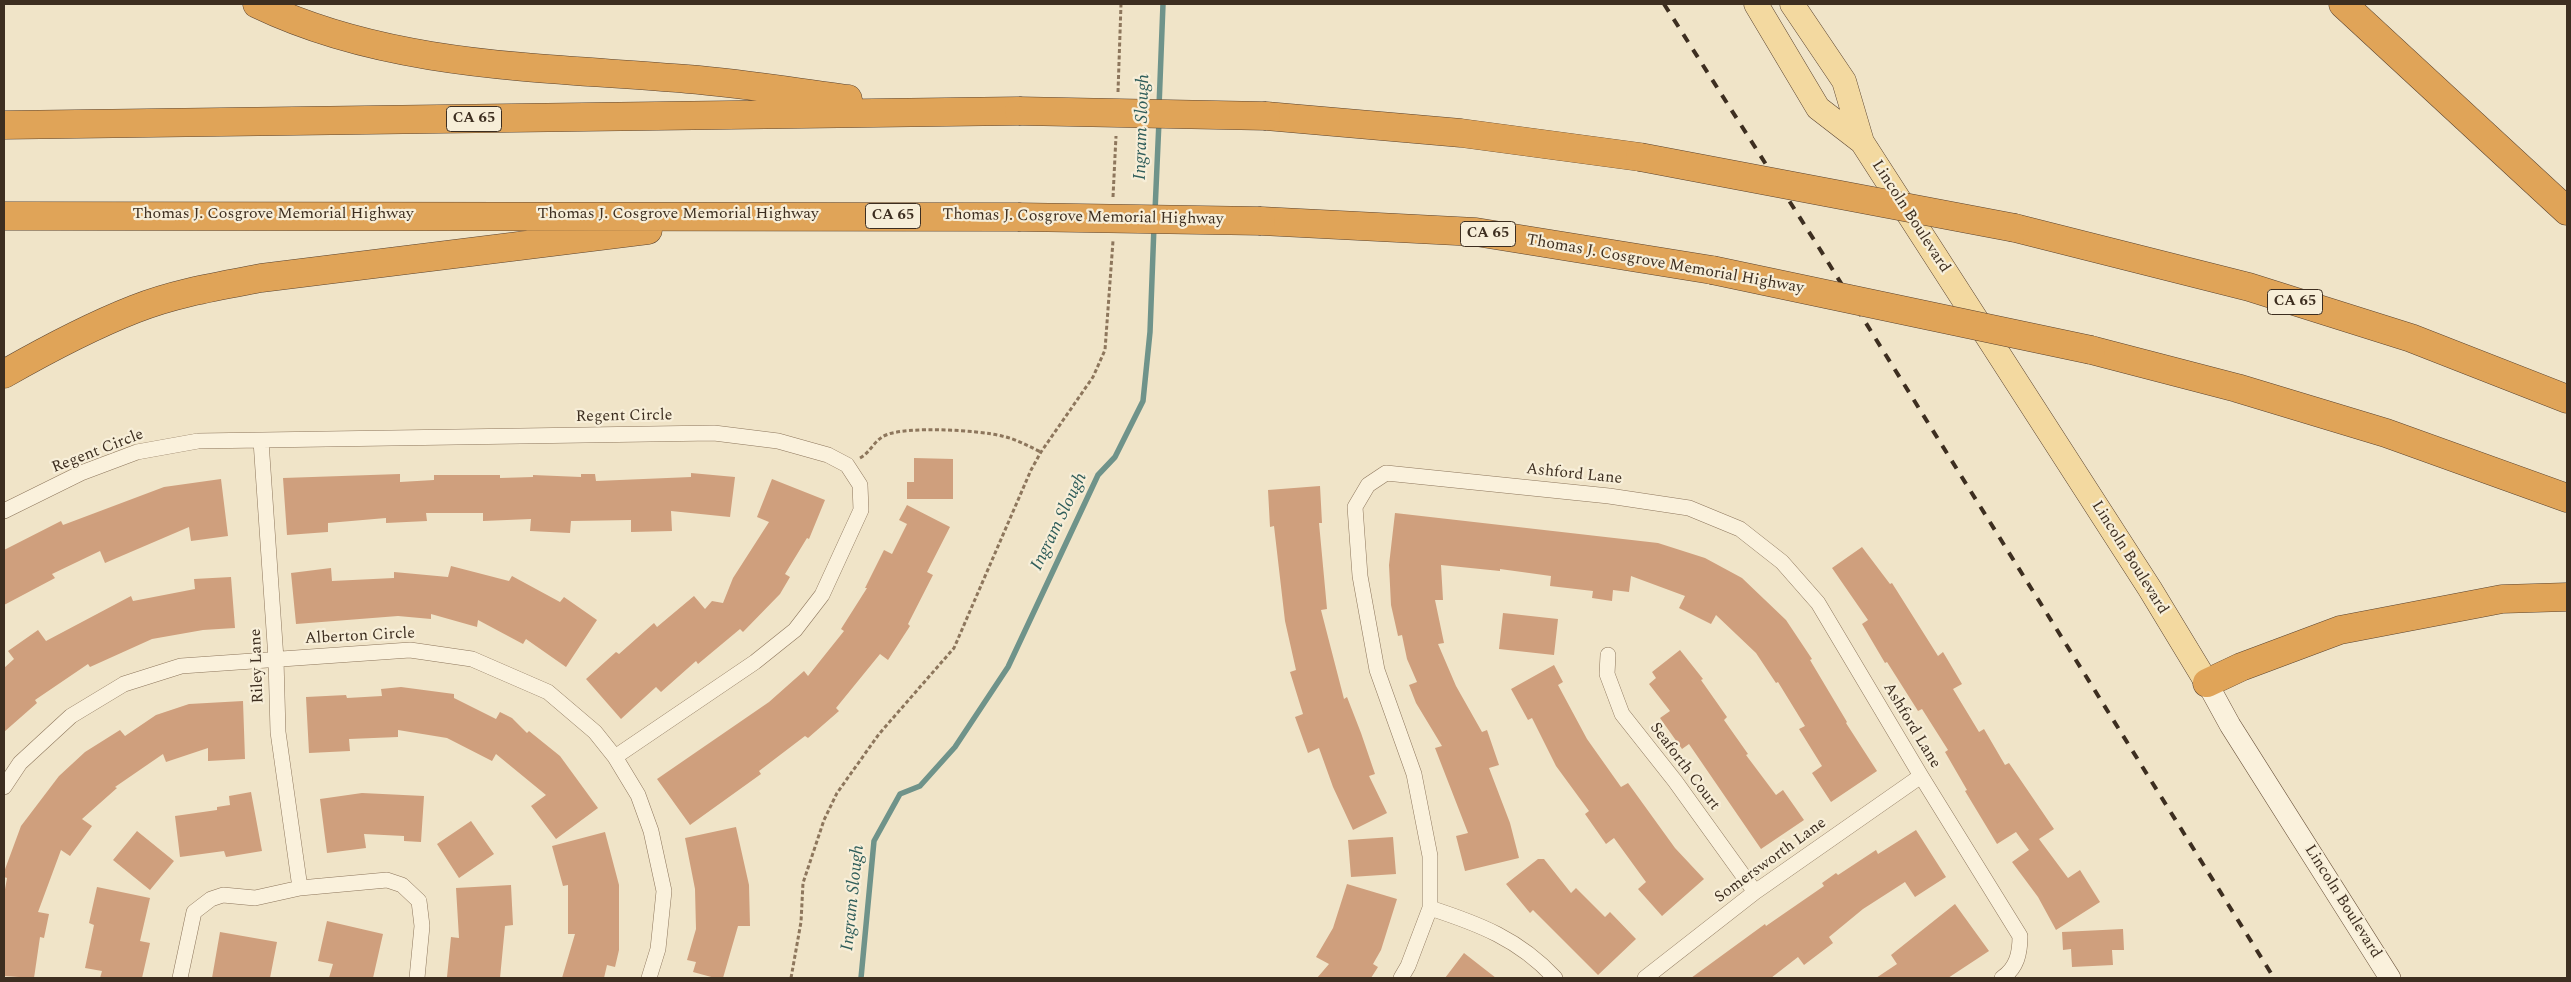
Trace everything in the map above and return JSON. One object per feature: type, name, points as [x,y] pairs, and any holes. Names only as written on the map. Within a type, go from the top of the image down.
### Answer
[{"type":"highway","points":[[257,4],[284,17],[430,57],[512,66],[689,79],[944,112]]},
{"type":"highway","points":[[2343,4],[2567,211]]},
{"type":"highway","name":"CA 65","points":[[4,125],[1019,111],[1266,116],[1461,133],[1640,157],[2015,228],[2249,288],[2411,338],[2567,399]]},
{"type":"highway","points":[[4,374],[67,338],[136,308],[202,289],[328,269],[767,215]]},
{"type":"highway","name":"Thomas J. Cosgrove Memorial Highway","points":[[4,216],[767,215],[1018,217],[1261,221],[1476,232],[1712,270],[2091,350],[2237,388],[2386,433],[2567,498]]},
{"type":"highway","points":[[2207,683],[2241,667],[2340,630],[2502,599],[2567,597]]},
{"type":"main road","name":"Lincoln Boulevard","points":[[1756,4],[1818,108],[1862,142]]},
{"type":"main road","name":"Lincoln Boulevard","points":[[1792,4],[1844,81],[1862,142],[2150,589],[2230,725],[2390,978]]},
{"type":"street","name":"Regent Circle","points":[[4,511],[81,473],[137,452],[198,440],[261,441],[714,433],[778,441],[828,455],[847,466],[860,485],[861,510],[822,595],[796,630],[755,662],[615,757]]},
{"type":"street","name":"Riley Lane","points":[[261,441],[276,659],[278,732],[300,888]]},
{"type":"street","name":"Ashford Lane","points":[[1401,978],[1408,966],[1430,908],[1430,856],[1414,774],[1377,670],[1360,576],[1356,507],[1368,485],[1386,473],[1609,496],[1689,508],[1740,529],[1782,562],[1818,603],[1921,776],[2020,936],[2020,956],[2007,975],[2002,978]]},
{"type":"street","name":"Alberton Circle","points":[[4,787],[20,763],[71,716],[124,684],[181,666],[410,650],[472,659],[548,692],[595,732],[615,757],[638,795],[651,831],[664,891],[658,950],[649,978]]},
{"type":"street","name":"Seaforth Court","points":[[1608,655],[1607,674],[1622,714],[1675,781],[1755,892]]},
{"type":"street","name":"Somersworth Lane","points":[[1645,978],[1755,892],[1921,776]]},
{"type":"street","points":[[180,978],[194,912],[211,899],[222,895],[255,898],[300,888],[387,880],[402,885],[418,901],[422,926],[417,978]]},
{"type":"street","points":[[1430,908],[1477,923],[1522,947],[1555,978]]},
{"type":"path","points":[[1118,100],[1121,4]]},
{"type":"path","points":[[1114,198],[1116,129]]},
{"type":"path","points":[[791,978],[800,922],[803,883],[824,820],[837,793],[879,734],[954,648],[1041,452],[1093,377],[1105,350],[1113,236]]},
{"type":"path","points":[[847,466],[867,454],[875,442],[884,436],[894,432],[910,430],[1000,435],[1041,452]]},
{"type":"building","points":[[914,458],[953,459],[953,499],[907,499],[907,482],[914,482]]},
{"type":"building","points":[[691,473],[735,477],[730,517],[671,511],[672,531],[631,532],[631,520],[571,521],[570,533],[530,531],[531,519],[483,521],[483,513],[426,513],[427,521],[386,523],[386,518],[328,523],[328,532],[287,535],[283,478],[400,474],[400,482],[434,480],[434,475],[500,475],[500,478],[533,477],[533,475],[581,477],[581,474],[595,474],[596,481],[691,477]]},
{"type":"building","points":[[221,479],[228,536],[191,541],[189,527],[105,563],[100,551],[52,574],[55,578],[4,605],[4,550],[61,521],[63,525],[164,487]]},
{"type":"building","points":[[772,479],[825,500],[809,539],[807,538],[785,574],[790,577],[780,594],[743,632],[740,629],[698,664],[696,661],[661,692],[656,687],[621,719],[586,679],[616,652],[619,654],[654,623],[657,627],[694,596],[705,609],[712,601],[723,603],[733,578],[769,522],[757,517]]},
{"type":"building","points":[[1320,486],[1322,523],[1319,523],[1327,609],[1321,610],[1344,699],[1347,697],[1375,774],[1369,776],[1387,813],[1353,830],[1333,787],[1319,748],[1308,753],[1295,717],[1303,714],[1290,672],[1296,670],[1285,621],[1274,526],[1270,527],[1268,490]]},
{"type":"building","points":[[907,505],[950,527],[927,572],[933,575],[908,624],[910,626],[888,660],[880,654],[836,708],[839,711],[808,738],[805,736],[759,771],[761,774],[690,825],[657,779],[769,702],[804,671],[808,676],[844,631],[841,629],[867,588],[865,588],[884,550],[892,554],[907,524],[899,520]]},
{"type":"building","points":[[1395,513],[1658,543],[1705,558],[1742,578],[1786,620],[1812,659],[1810,660],[1846,723],[1877,771],[1831,802],[1812,773],[1822,766],[1799,729],[1805,726],[1778,682],[1776,683],[1756,653],[1716,615],[1711,624],[1679,608],[1685,596],[1631,576],[1629,592],[1613,590],[1612,601],[1592,598],[1593,591],[1550,586],[1551,576],[1500,569],[1500,571],[1441,565],[1443,600],[1435,600],[1444,643],[1438,644],[1456,686],[1482,732],[1487,730],[1499,765],[1489,768],[1510,823],[1519,858],[1465,871],[1456,836],[1468,833],[1435,748],[1442,746],[1416,703],[1409,685],[1417,682],[1407,659],[1402,635],[1398,636],[1391,605],[1389,565]]},
{"type":"building","points":[[1862,547],[1890,584],[1892,583],[1938,656],[1943,652],[1962,684],[1953,689],[1979,732],[1984,729],[2005,765],[2009,763],[2054,829],[2039,839],[2068,878],[2080,870],[2100,902],[2056,930],[2038,897],[2012,862],[2029,850],[2016,832],[1997,844],[1965,791],[1967,790],[1945,752],[1948,750],[1922,709],[1918,711],[1887,662],[1885,663],[1862,624],[1868,620],[1832,568]]},
{"type":"building","points":[[451,566],[509,581],[512,576],[560,602],[564,597],[597,620],[566,667],[526,639],[523,644],[478,620],[477,627],[431,614],[431,619],[398,616],[296,624],[291,573],[331,568],[332,581],[394,578],[394,572],[448,577]]},
{"type":"building","points":[[231,577],[235,628],[203,630],[152,639],[90,667],[88,664],[35,700],[37,703],[4,732],[4,668],[14,659],[8,651],[38,630],[46,641],[131,596],[133,601],[195,589],[194,579]]},
{"type":"building","points":[[1503,613],[1558,619],[1554,655],[1499,649]]},
{"type":"building","points":[[1680,650],[1703,679],[1701,680],[1727,717],[1724,720],[1748,754],[1746,755],[1776,795],[1783,790],[1804,820],[1761,849],[1689,744],[1682,749],[1660,718],[1670,711],[1649,684],[1656,678],[1652,672]]},
{"type":"building","points":[[1554,665],[1563,682],[1558,685],[1587,739],[1621,787],[1628,783],[1675,848],[1704,879],[1662,916],[1638,889],[1646,882],[1614,838],[1606,844],[1585,814],[1589,811],[1556,766],[1532,718],[1528,720],[1511,689]]},
{"type":"building","points":[[401,687],[454,694],[454,698],[496,719],[500,712],[512,718],[527,733],[529,731],[560,756],[598,808],[556,839],[531,806],[546,795],[496,754],[492,761],[447,738],[398,730],[398,737],[349,739],[350,751],[309,753],[306,697],[346,695],[347,698],[382,696],[381,689]]},
{"type":"building","points":[[243,701],[245,759],[208,761],[208,748],[166,762],[163,754],[115,787],[117,788],[82,819],[92,826],[70,856],[61,850],[38,912],[49,914],[44,938],[40,937],[34,978],[4,976],[4,895],[7,878],[4,877],[4,872],[21,826],[59,776],[85,752],[120,730],[125,736],[156,715],[189,704]]},
{"type":"building","points":[[251,792],[262,851],[226,857],[224,851],[180,857],[175,816],[217,810],[217,807],[230,805],[229,796]]},
{"type":"building","points":[[362,793],[424,796],[421,842],[404,841],[404,836],[364,834],[366,848],[327,853],[320,799]]},
{"type":"building","points":[[471,821],[494,854],[459,878],[437,844]]},
{"type":"building","points":[[736,827],[749,885],[750,926],[738,926],[723,978],[715,978],[693,972],[696,962],[687,960],[696,929],[695,889],[685,838]]},
{"type":"building","points":[[1916,830],[1946,877],[1915,897],[1905,882],[1863,909],[1829,937],[1833,943],[1804,965],[1798,957],[1771,978],[1691,978],[1765,924],[1766,926],[1824,886],[1822,883],[1836,873],[1838,875],[1876,850],[1878,854]]},
{"type":"building","points":[[137,831],[174,861],[150,890],[113,860]]},
{"type":"building","points":[[605,832],[619,885],[619,950],[615,967],[607,965],[604,978],[562,978],[575,934],[568,934],[568,885],[563,886],[552,846]]},
{"type":"building","points":[[1393,837],[1396,874],[1351,877],[1348,840]]},
{"type":"building","points":[[1538,859],[1544,859],[1571,893],[1576,888],[1605,917],[1610,912],[1636,939],[1598,975],[1533,910],[1530,913],[1506,884]]},
{"type":"building","points":[[1347,884],[1397,899],[1381,950],[1373,964],[1378,967],[1371,978],[1317,978],[1329,964],[1316,957],[1333,928]]},
{"type":"building","points":[[511,885],[513,925],[505,926],[500,978],[447,977],[451,937],[459,938],[456,888]]},
{"type":"building","points":[[97,887],[150,898],[140,941],[150,943],[142,978],[100,978],[102,971],[85,968],[94,925],[89,923]]},
{"type":"building","points":[[1955,904],[1989,951],[1948,978],[1876,978],[1897,964],[1891,955]]},
{"type":"building","points":[[327,921],[383,934],[373,978],[329,978],[333,964],[318,961]]},
{"type":"building","points":[[2123,929],[2124,950],[2112,950],[2113,965],[2072,967],[2071,949],[2063,950],[2062,932]]},
{"type":"building","points":[[220,932],[277,942],[270,978],[212,978]]},
{"type":"building","points":[[1464,953],[1496,978],[1445,978]]},
{"type":"waterway","name":"Ingram Slough","points":[[1159,107],[1163,4]]},
{"type":"waterway","name":"Ingram Slough","points":[[1155,211],[1159,121]]},
{"type":"waterway","name":"Ingram Slough","points":[[861,978],[874,841],[900,794],[920,786],[955,747],[1008,667],[1098,475],[1115,457],[1143,401],[1150,332],[1154,226]]},
{"type":"railway","points":[[1664,4],[1816,243],[2274,978]]}]
